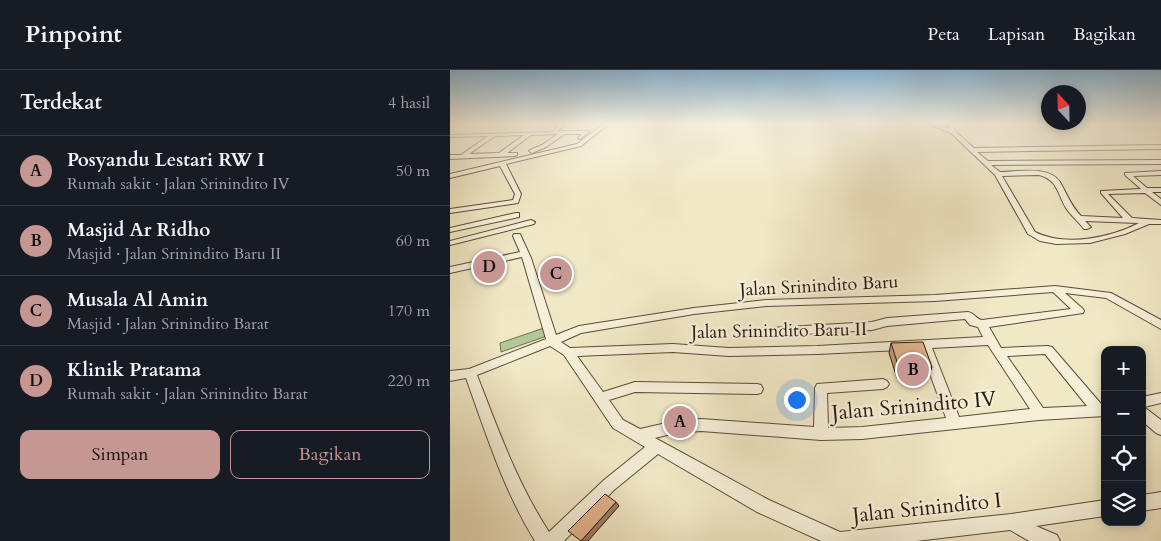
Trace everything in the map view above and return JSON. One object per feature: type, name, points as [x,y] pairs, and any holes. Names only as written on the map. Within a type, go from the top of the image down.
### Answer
[{"type":"street","points":[[462,157],[479,145]]},
{"type":"street","points":[[501,159],[517,145]]},
{"type":"street","points":[[450,176],[544,145]]},
{"type":"street","points":[[450,157],[501,159],[580,145]]},
{"type":"street","points":[[967,145],[998,174],[1032,234],[1042,240],[1063,243],[1096,238],[1138,227],[1148,222]]},
{"type":"street","points":[[1126,147],[1159,163]]},
{"type":"street","points":[[973,150],[1161,147]]},
{"type":"street","points":[[501,159],[517,190],[516,218],[525,254],[553,342]]},
{"type":"street","points":[[985,163],[1159,163]]},
{"type":"street","points":[[998,174],[1038,173],[1051,176],[1056,181],[1070,209],[1087,228]]},
{"type":"street","points":[[1161,173],[1127,174],[1161,202]]},
{"type":"street","points":[[1129,220],[1103,192],[1148,192],[1161,190]]},
{"type":"street","points":[[1148,192],[1161,195]]},
{"type":"street","points":[[450,210],[516,218],[531,222]]},
{"type":"street","points":[[450,230],[516,218]]},
{"type":"street","points":[[450,243],[516,218]]},
{"type":"street","points":[[1077,218],[1161,222]]},
{"type":"street","points":[[1148,222],[1161,228]]},
{"type":"street","points":[[450,270],[525,254]]},
{"type":"street","points":[[755,333],[872,326],[887,322],[968,315],[974,322],[982,324],[1079,311],[1055,289]]},
{"type":"street","name":"Jalan Srinindito Baru","points":[[451,375],[470,373],[580,330],[694,311],[766,303],[935,298],[1055,289],[1108,295],[1161,325]]},
{"type":"street","points":[[982,324],[994,346],[1029,394],[1039,414]]},
{"type":"street","name":"Jalan Srinindito I","points":[[553,342],[568,352],[618,424],[762,506],[840,541],[1012,522],[1101,509]]},
{"type":"street","points":[[925,346],[954,422]]},
{"type":"street","name":"Jalan Srinindito Baru II","points":[[568,352],[665,348],[728,352],[798,351],[925,346],[994,346],[1048,350],[1101,409]]},
{"type":"street","points":[[470,373],[516,489],[530,519],[545,541]]},
{"type":"street","points":[[822,434],[821,388],[883,384]]},
{"type":"street","points":[[600,398],[635,387],[757,388]]},
{"type":"street","points":[[1146,401],[1161,398]]},
{"type":"street","name":"Jalan Srinindito IV","points":[[637,436],[701,425],[822,434],[862,433],[954,422],[1101,410]]},
{"type":"street","points":[[1146,416],[1161,429]]},
{"type":"street","points":[[552,541],[609,485],[656,447]]},
{"type":"street","points":[[1146,502],[1161,500]]},
{"type":"street","points":[[1012,522],[1038,537],[1051,541]]},
{"type":"green space","points":[[544,328],[547,336],[501,352],[500,343]]},
{"type":"building","points":[[923,342],[932,367],[899,368],[891,343]]},
{"type":"building","points":[[605,494],[616,502],[581,541],[568,531]]},
{"type":"place","name":"Klinik Pratama","points":[[489,267]]},
{"type":"place","name":"Musala Al Amin","points":[[556,274]]},
{"type":"place","name":"Masjid Ar Ridho","points":[[913,370]]},
{"type":"place","name":"Posyandu Lestari RW I","points":[[680,422]]}]
